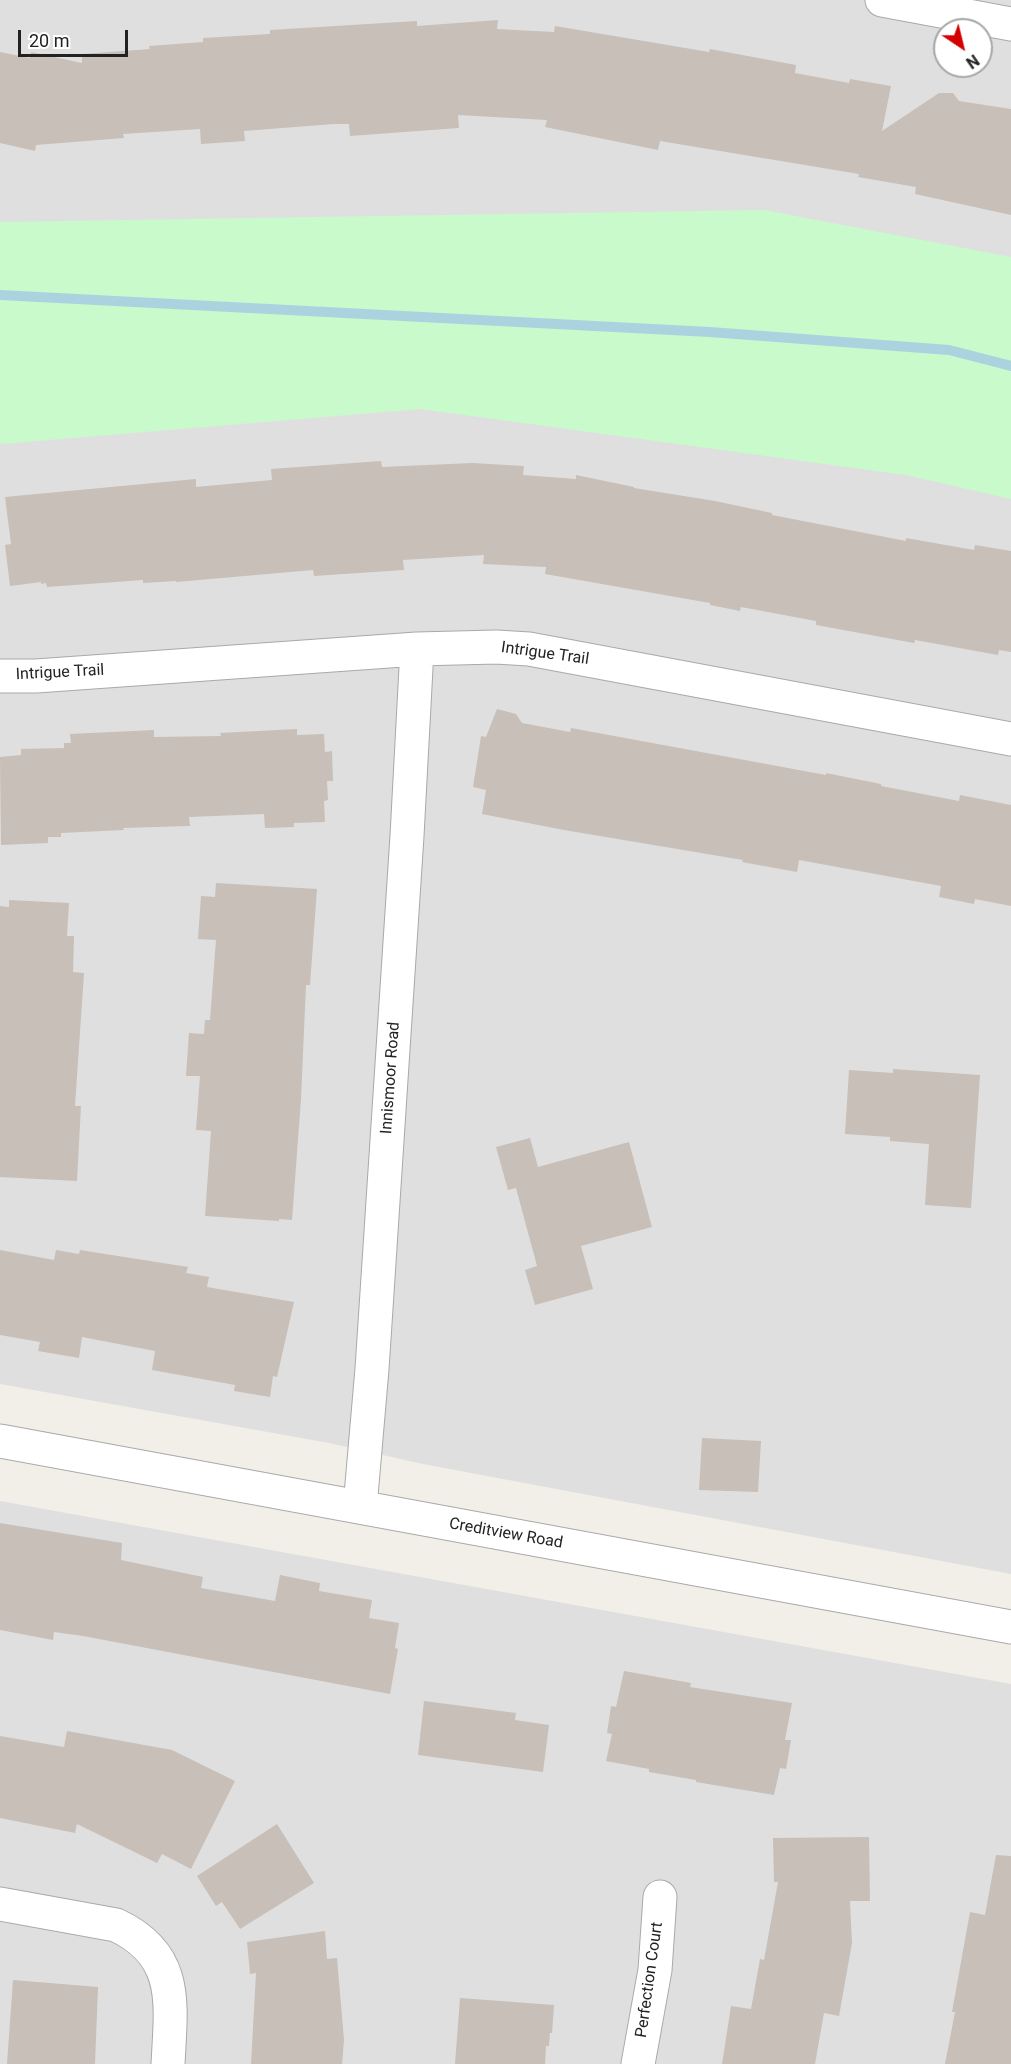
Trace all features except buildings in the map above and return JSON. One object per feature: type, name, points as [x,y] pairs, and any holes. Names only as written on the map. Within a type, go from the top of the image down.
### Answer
[{"type":"street","points":[[882,0],[1011,24]]},
{"type":"street","name":"Intrigue Trail","points":[[0,676],[36,676],[417,649],[496,646],[529,649],[1011,739]]},
{"type":"street","name":"Innismoor Road","points":[[360,1507],[372,1369],[417,649]]},
{"type":"street","name":"Creditview Road","points":[[0,1441],[1011,1627]]},
{"type":"street","name":"Perfection Court","points":[[638,2064],[655,1970],[660,1896]]},
{"type":"street","points":[[0,1904],[116,1924],[132,1932],[154,1952],[165,1977],[171,2003],[168,2064]]},
{"type":"shaded area","points":[[0,0],[1011,0],[1011,1574],[423,1464],[329,1443],[0,1384]]},
{"type":"shaded area","points":[[0,1501],[1011,1684],[1011,2064],[0,2064]]},
{"type":"green space","points":[[764,210],[1011,257],[1011,499],[906,475],[420,409],[0,444],[0,222]]},
{"type":"waterway","points":[[0,295],[710,332],[949,350],[1011,366]]}]
